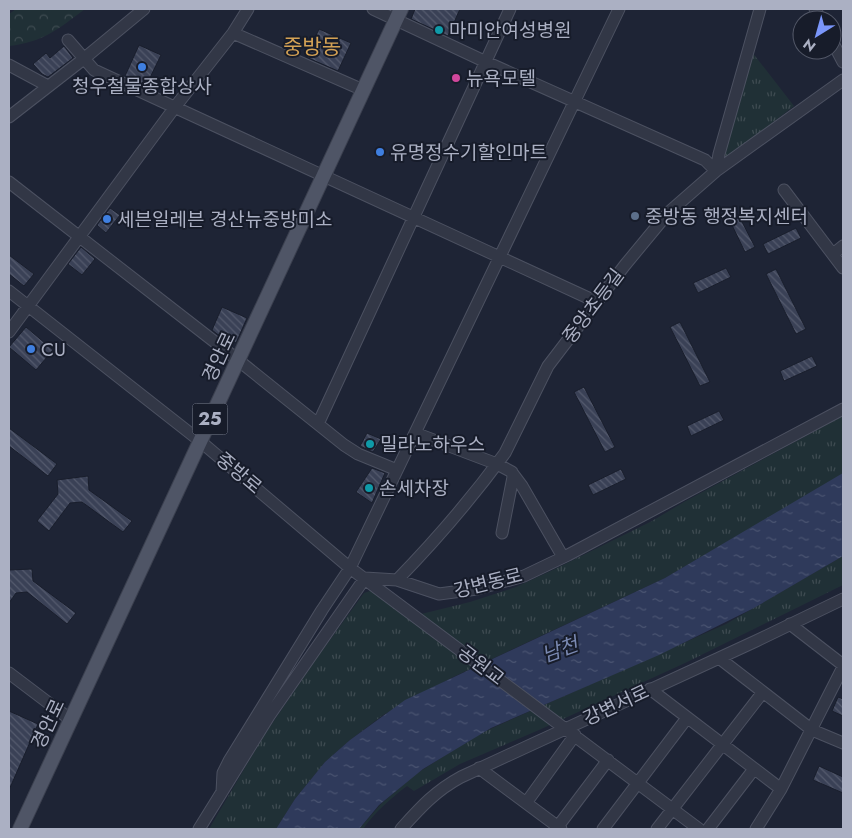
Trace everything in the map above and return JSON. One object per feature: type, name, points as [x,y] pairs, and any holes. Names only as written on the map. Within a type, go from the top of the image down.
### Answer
[{"type":"main road","name":"경안로","points":[[20,829],[399,14]]},
{"type":"street","points":[[9,117],[84,59],[144,9]]},
{"type":"street","points":[[9,332],[175,107],[233,34],[248,9]]},
{"type":"street","points":[[373,9],[399,14],[486,62],[705,160],[716,172]]},
{"type":"street","points":[[318,424],[510,9]]},
{"type":"street","points":[[222,792],[223,773],[229,761],[350,568],[619,9]]},
{"type":"street","points":[[716,172],[719,154],[760,9]]},
{"type":"street","points":[[233,34],[363,90]]},
{"type":"street","points":[[68,40],[94,70],[597,302]]},
{"type":"street","points":[[9,65],[48,86]]},
{"type":"street","name":"중앙초등길","points":[[397,580],[461,511],[497,464],[505,453],[548,366],[625,264],[668,213],[716,172],[843,80]]},
{"type":"street","points":[[9,182],[351,450],[397,470]]},
{"type":"street","points":[[784,190],[843,268]]},
{"type":"street","points":[[833,254],[843,246]]},
{"type":"street","name":"중방로","points":[[9,291],[200,441],[350,568],[396,602]]},
{"type":"street","name":"강변동로","points":[[365,578],[397,580],[439,594],[477,589],[524,576],[843,409]]},
{"type":"street","points":[[415,433],[497,464],[513,474],[522,486],[563,557]]},
{"type":"street","points":[[502,533],[513,474]]},
{"type":"street","points":[[199,829],[275,708],[365,578]]},
{"type":"street","name":"강변서로","points":[[401,829],[430,797],[444,786],[479,768],[571,732],[650,690],[843,599]]},
{"type":"street","name":"공원교","points":[[396,602],[699,829]]},
{"type":"street","points":[[756,829],[781,789],[843,666],[790,624]]},
{"type":"street","points":[[719,658],[812,730],[843,743]]},
{"type":"street","points":[[9,673],[71,720]]},
{"type":"street","points":[[650,690],[781,789]]},
{"type":"street","points":[[657,829],[763,692]]},
{"type":"street","points":[[603,829],[687,718]]},
{"type":"street","points":[[526,803],[571,732]]},
{"type":"street","points":[[479,768],[558,829],[608,760]]},
{"type":"street","points":[[708,829],[754,769]]},
{"type":"green space","points":[[16,9],[85,9],[50,34],[32,41],[9,46],[9,14]]},
{"type":"green space","points":[[752,52],[794,106],[724,160],[721,159]]},
{"type":"green space","points":[[843,416],[843,473],[840,476],[665,578],[453,677],[383,715],[325,762],[295,799],[276,829],[209,829],[263,737],[364,593],[373,590],[409,617],[470,602],[516,587],[652,521]]},
{"type":"green space","points":[[843,556],[843,585],[685,663],[460,764],[414,791],[407,786],[395,795],[363,829],[359,829],[381,804],[416,774],[479,734],[726,624]]},
{"type":"water","name":"남천","points":[[843,473],[843,556],[754,608],[659,655],[491,728],[423,769],[379,805],[359,829],[276,829],[295,799],[325,762],[350,740],[405,700],[665,578]]},
{"type":"building","name":"마미안여성병원","points":[[415,9],[460,9],[448,36],[411,19]]},
{"type":"building","points":[[319,29],[351,43],[338,71],[306,57]]},
{"type":"building","name":"청우철물종합상사","points":[[139,45],[161,55],[146,86],[125,76]]},
{"type":"building","points":[[64,46],[73,58],[48,77],[42,74],[33,64],[46,53],[50,58]]},
{"type":"building","name":"세븐일레븐 경산뉴중방미소","points":[[110,208],[120,215],[106,233],[97,225]]},
{"type":"building","points":[[738,214],[755,247],[745,252],[729,219]]},
{"type":"building","points":[[796,228],[801,238],[768,254],[763,244]]},
{"type":"building","points":[[81,247],[95,259],[82,275],[68,264]]},
{"type":"building","points":[[9,255],[34,274],[24,286],[9,274]]},
{"type":"building","points":[[726,268],[731,277],[698,293],[693,283]]},
{"type":"building","points":[[776,269],[806,329],[796,334],[766,274]]},
{"type":"building","points":[[222,307],[247,318],[236,343],[212,330]]},
{"type":"building","points":[[680,322],[710,382],[700,386],[670,327]]},
{"type":"building","name":"CU","points":[[26,327],[53,350],[36,370],[9,347]]},
{"type":"building","points":[[812,356],[817,366],[784,381],[780,371]]},
{"type":"building","points":[[584,387],[615,447],[605,452],[574,392]]},
{"type":"building","points":[[719,411],[724,420],[691,436],[687,426]]},
{"type":"building","points":[[9,428],[57,464],[48,476],[9,446]]},
{"type":"building","name":"밀라노하우스","points":[[367,433],[381,439],[373,452],[360,446]]},
{"type":"building","name":"손세차장","points":[[372,468],[385,473],[372,503],[356,492]]},
{"type":"building","points":[[621,469],[626,479],[593,495],[588,485]]},
{"type":"building","points":[[88,476],[89,490],[132,521],[123,532],[82,502],[70,503],[49,531],[37,521],[58,494],[57,480]]},
{"type":"building","points":[[32,569],[33,581],[76,613],[67,624],[27,592],[16,593],[9,603],[9,570]]},
{"type":"building","points":[[838,697],[843,699],[843,716],[832,711]]},
{"type":"building","points":[[9,711],[38,724],[9,790]]},
{"type":"building","points":[[819,766],[843,777],[843,793],[813,780]]},
{"type":"place","name":"마미안여성병원","points":[[439,30]]},
{"type":"place","name":"청우철물종합상사","points":[[142,67]]},
{"type":"place","name":"뉴욕모텔","points":[[456,78]]},
{"type":"place","name":"유명정수기할인마트","points":[[380,152]]},
{"type":"place","name":"중방동 행정복지센터","points":[[635,216]]},
{"type":"place","name":"세븐일레븐 경산뉴중방미소","points":[[107,219]]},
{"type":"place","name":"CU","points":[[31,349]]},
{"type":"place","name":"밀라노하우스","points":[[370,444]]},
{"type":"place","name":"손세차장","points":[[369,488]]},
{"type":"district","name":"중방동","points":[[312,47]]}]
